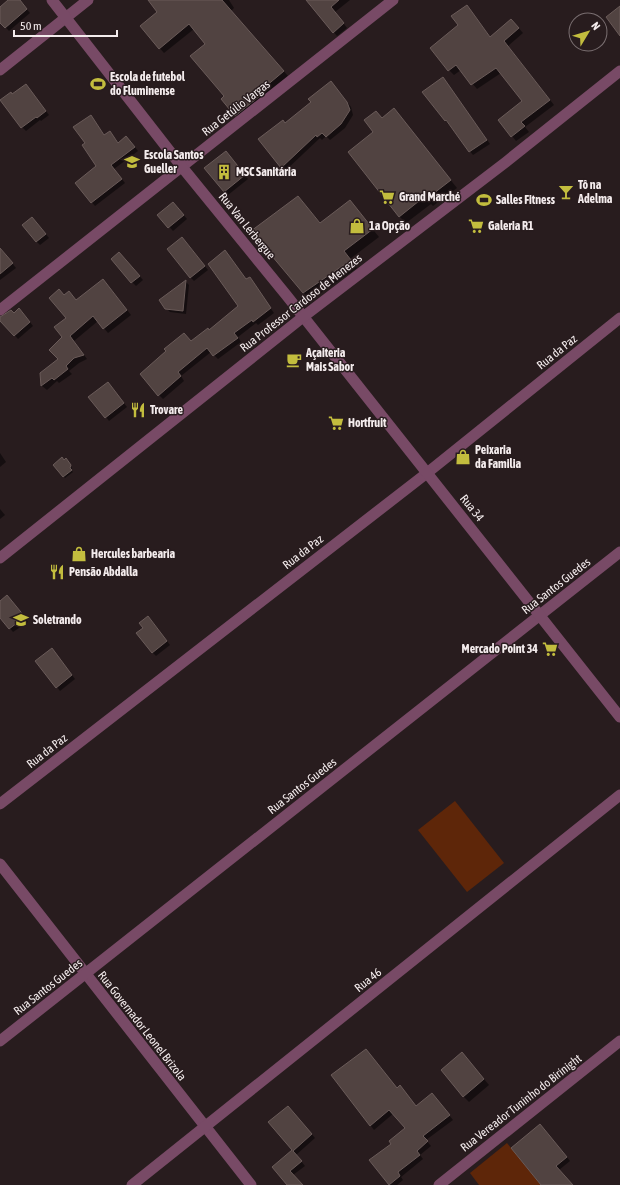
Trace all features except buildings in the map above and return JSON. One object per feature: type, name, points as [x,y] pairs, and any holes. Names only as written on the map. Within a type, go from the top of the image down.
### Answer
[{"type":"street","name":"Rua Van Lerbergue","points":[[52,0],[182,167],[303,317]]},
{"type":"street","points":[[0,70],[88,0]]},
{"type":"street","name":"Rua Getúlio Vargas","points":[[0,310],[393,0]]},
{"type":"street","name":"Rua Professor Cardoso de Menezes","points":[[0,558],[303,317],[506,162],[620,71]]},
{"type":"street","name":"Rua 34","points":[[303,317],[541,614],[620,717]]},
{"type":"street","name":"Rua da Paz","points":[[0,804],[427,473],[620,318]]},
{"type":"street","name":"Rua Santos Guedes","points":[[0,1041],[620,552]]},
{"type":"street","name":"Rua 46","points":[[132,1185],[620,795]]},
{"type":"street","name":"Rua Governador Leonel Brizola","points":[[0,864],[251,1185]]},
{"type":"street","name":"Rua Vereador Tuninho do Birinight","points":[[439,1185],[620,1041]]},
{"type":"shaded area","points":[[455,801],[504,863],[467,892],[418,830]]},
{"type":"shaded area","points":[[507,1143],[541,1185],[479,1185],[470,1173]]},
{"type":"place","name":"Escola de futebol do Fluminense","points":[[98,84]]},
{"type":"place","name":"Escola Santos Gueller","points":[[132,162]]},
{"type":"place","name":"MSC Sanitária","points":[[224,172]]},
{"type":"place","name":"Tô na Adelma","points":[[566,192]]},
{"type":"place","name":"Grand Marché","points":[[387,197]]},
{"type":"place","name":"Salles Fitness","points":[[484,200]]},
{"type":"place","name":"1a Opção","points":[[357,226]]},
{"type":"place","name":"Galeria R1","points":[[476,226]]},
{"type":"place","name":"Açaiteria Mais Sabor","points":[[294,360]]},
{"type":"place","name":"Trovare","points":[[138,410]]},
{"type":"place","name":"Hortfruit","points":[[336,423]]},
{"type":"place","name":"Peixaria da Familia","points":[[463,457]]},
{"type":"place","name":"Hercules barbearia","points":[[79,554]]},
{"type":"place","name":"Pensão Abdalla","points":[[57,572]]},
{"type":"place","name":"Soletrando","points":[[21,620]]},
{"type":"place","name":"Mercado Point 34","points":[[550,649]]}]
